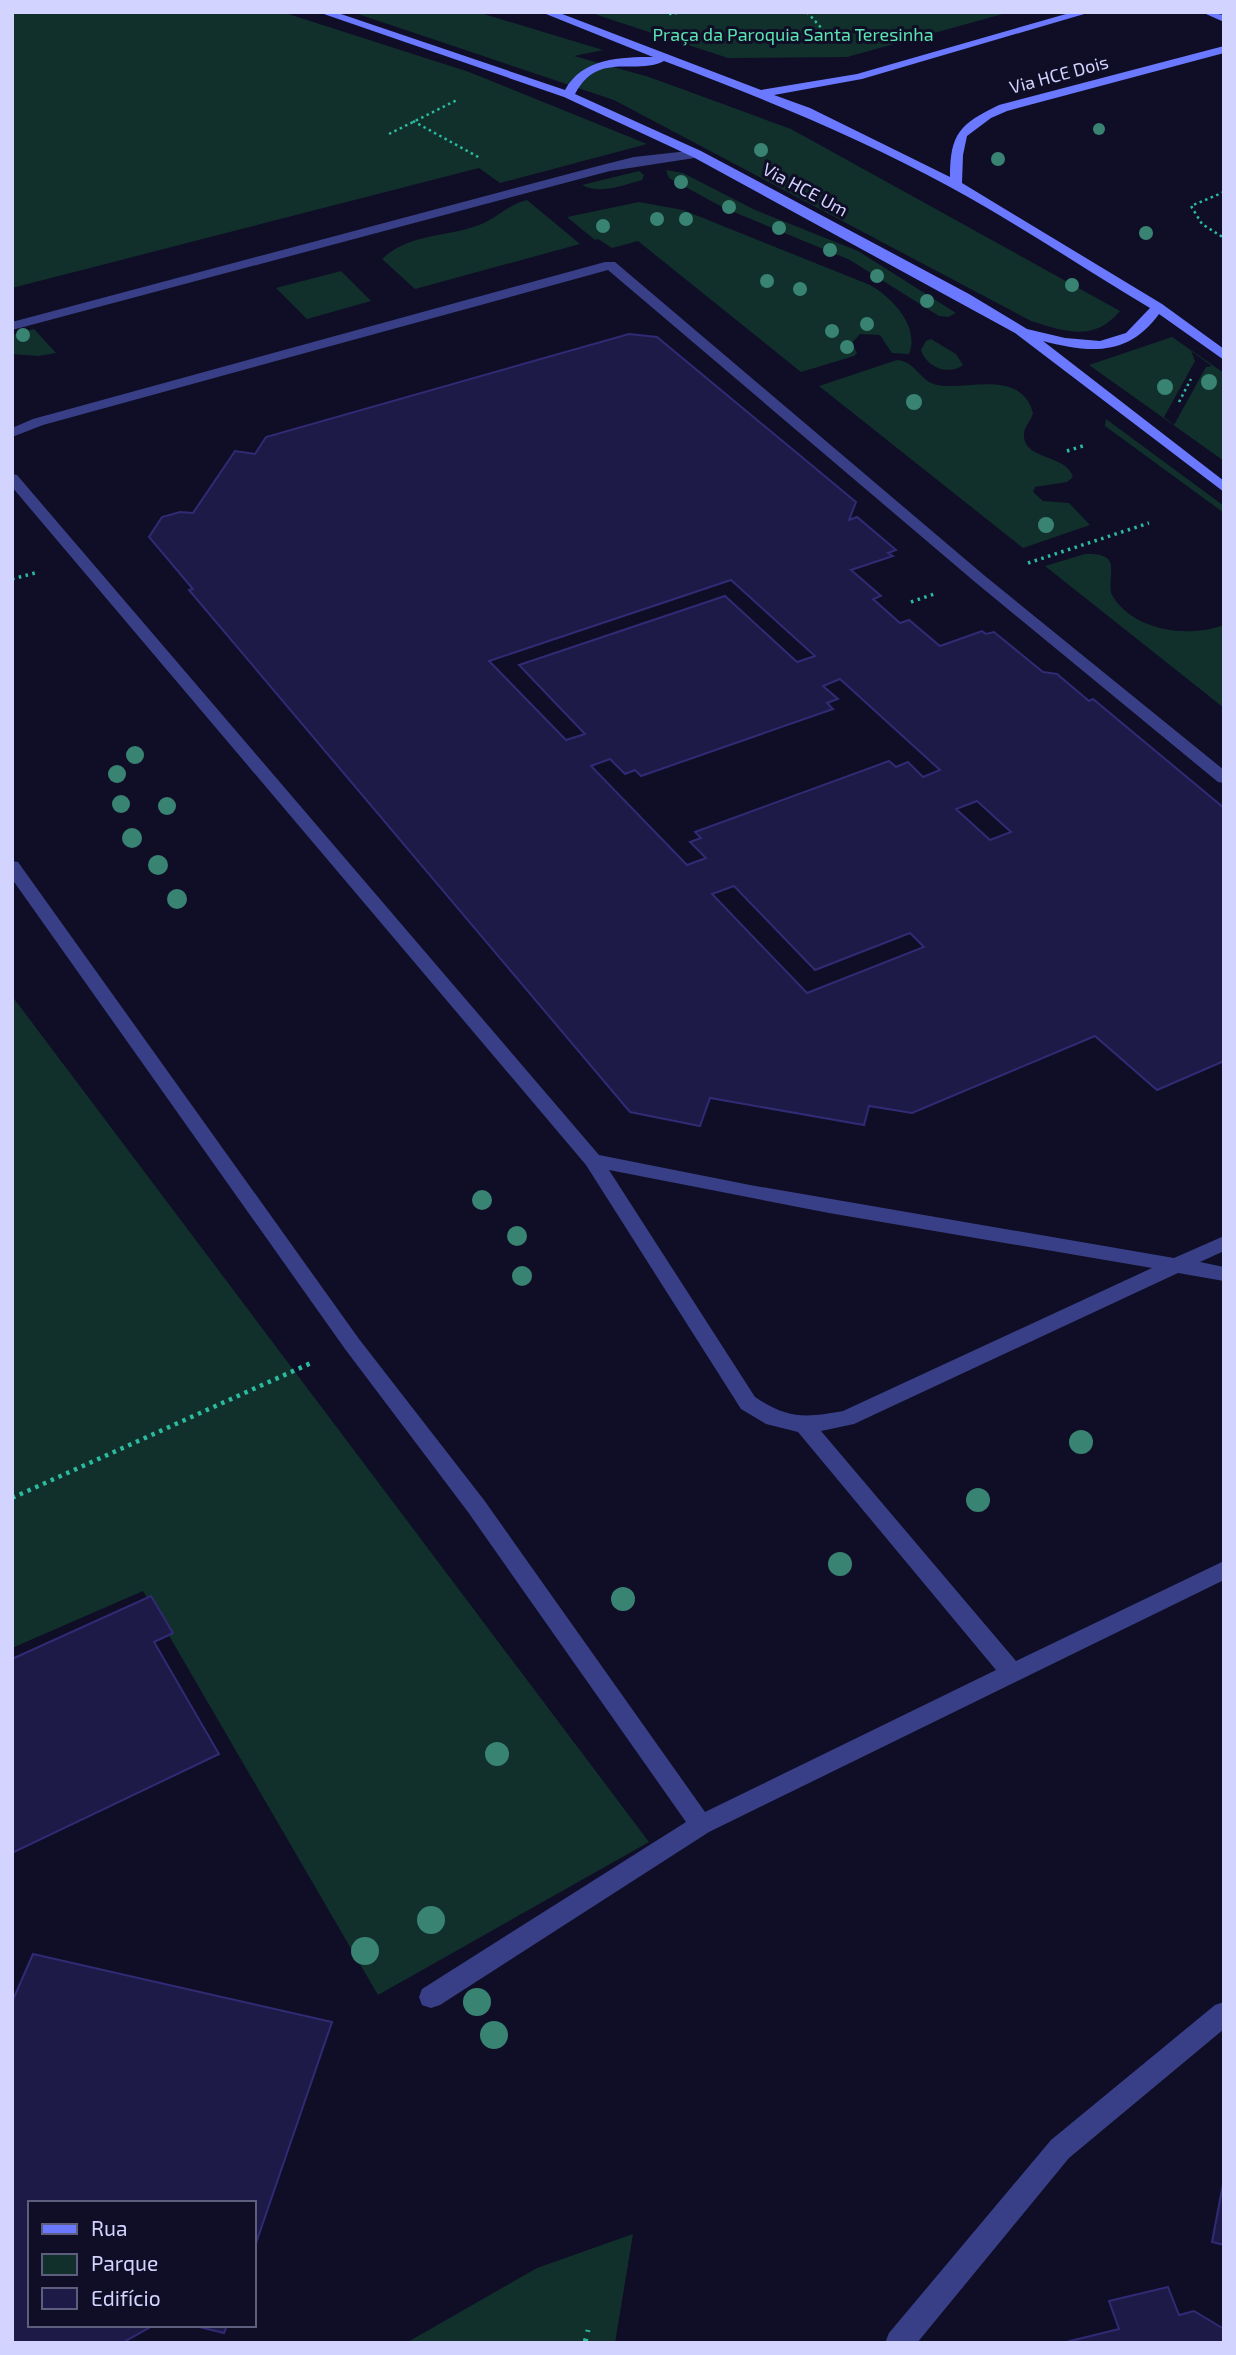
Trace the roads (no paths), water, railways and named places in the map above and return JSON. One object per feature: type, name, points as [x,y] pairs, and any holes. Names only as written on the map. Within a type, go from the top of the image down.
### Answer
[{"type":"main road","name":"Via HCE Um","points":[[323,12],[568,95],[697,154],[952,290],[1020,330],[1224,488]]},
{"type":"main road","points":[[546,12],[818,116],[956,185],[1157,307],[1224,356]]},
{"type":"main road","points":[[756,93],[858,77],[1086,12]]},
{"type":"main road","points":[[1210,12],[1224,19]]},
{"type":"main road","name":"Via HCE Dois","points":[[956,185],[956,143],[971,123],[1003,108],[1224,49]]},
{"type":"main road","points":[[568,95],[582,74],[598,66],[667,59]]},
{"type":"main road","points":[[1020,330],[1063,341],[1099,346],[1117,344],[1145,328],[1157,307]]},
{"type":"street","points":[[12,326],[606,168],[634,161],[697,154]]},
{"type":"street","points":[[12,433],[38,422],[610,265],[980,579],[1224,778]]},
{"type":"street","points":[[12,478],[593,1160],[748,1403],[771,1420],[805,1426],[847,1419],[1224,1243]]},
{"type":"street","points":[[12,866],[352,1344],[476,1506],[701,1825]]},
{"type":"street","points":[[593,1160],[877,1215],[1224,1274]]},
{"type":"street","points":[[805,1426],[1012,1673]]},
{"type":"street","points":[[431,1997],[701,1825],[1224,1570]]},
{"type":"street","points":[[899,2343],[1060,2149],[1224,2012]]},
{"type":"park label","name":"Praça da Paroquia Santa Teresinha","points":[[793,35]]}]
